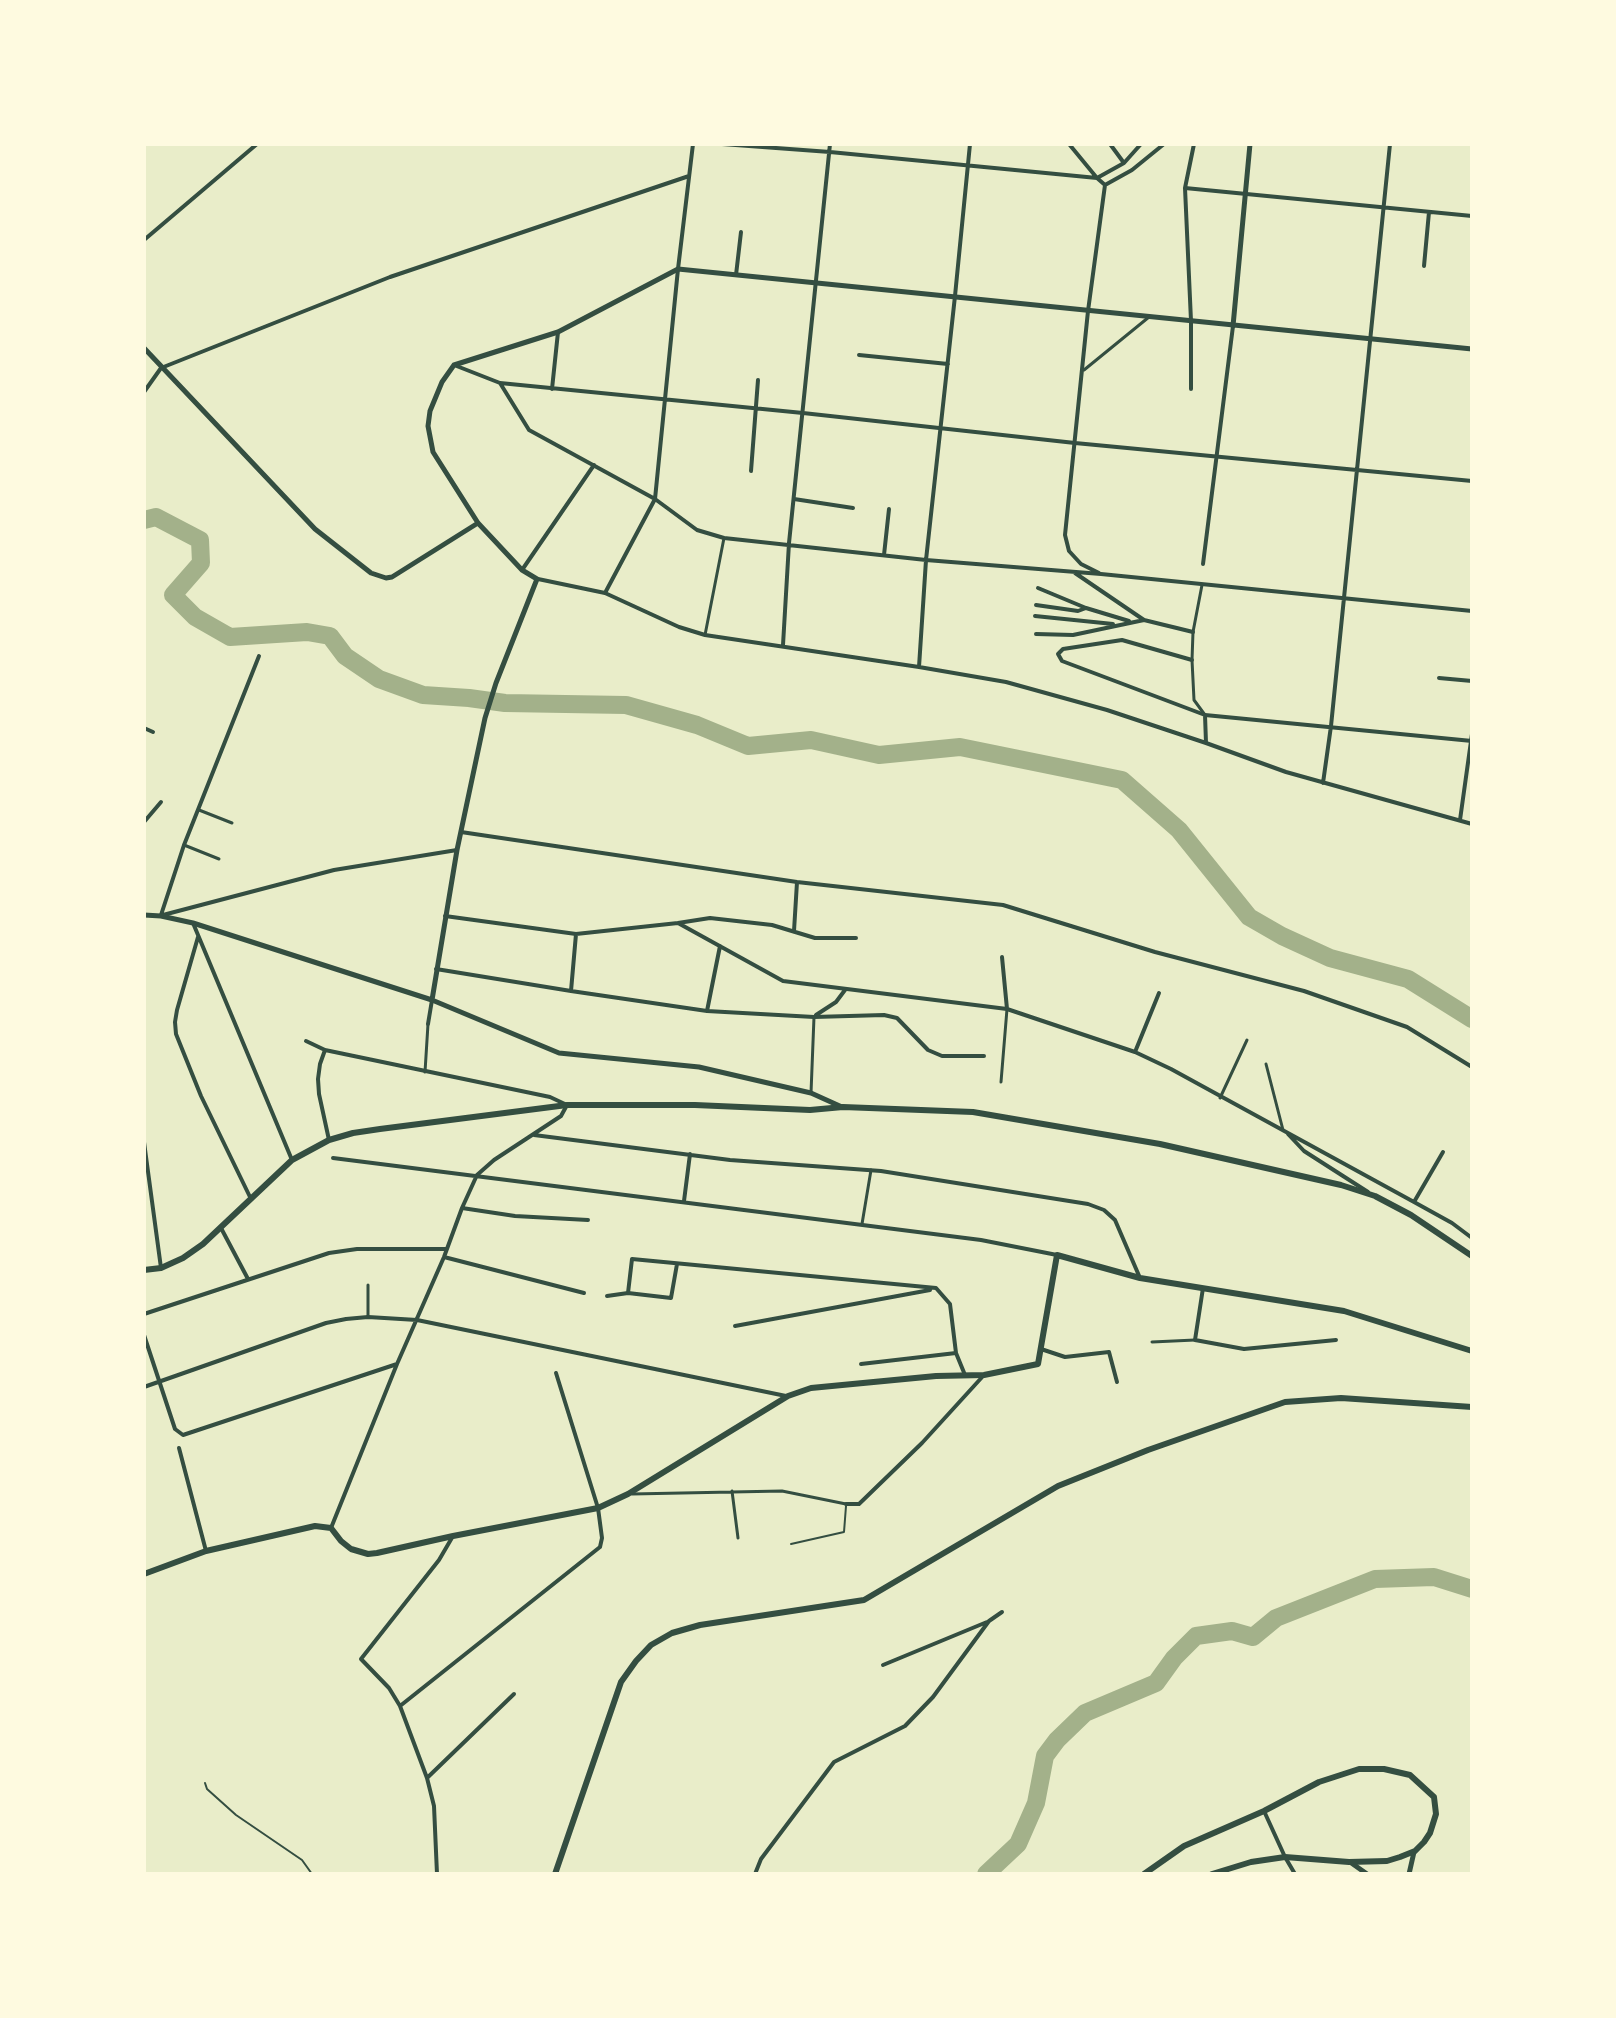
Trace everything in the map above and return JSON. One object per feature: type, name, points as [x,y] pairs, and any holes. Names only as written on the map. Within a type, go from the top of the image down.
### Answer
[{"type":"main road","points":[[144,1270],[161,1268],[203,1244],[292,1160],[329,1140],[380,1129],[567,1105],[695,1105],[810,1110],[843,1107],[973,1112],[1160,1144],[1341,1185],[1375,1196],[1411,1215],[1472,1256]]},
{"type":"main road","points":[[144,1574],[206,1551],[315,1526],[331,1528],[351,1549],[368,1554],[598,1508],[628,1494],[788,1396],[811,1388],[936,1376],[984,1375],[1038,1364],[1057,1255],[1140,1278],[1344,1311],[1472,1351]]},
{"type":"main road","points":[[555,1874],[621,1682],[651,1645],[672,1633],[700,1625],[864,1600],[1058,1486],[1148,1450],[1285,1402],[1341,1398],[1472,1407]]},
{"type":"main road","points":[[1144,1874],[1184,1846],[1264,1811],[1319,1782],[1359,1769],[1384,1769],[1410,1775],[1434,1797],[1437,1806],[1435,1823],[1424,1842],[1415,1851],[1387,1861],[1349,1862],[1285,1857],[1251,1862],[1216,1873]]},
{"type":"street","points":[[144,240],[257,144]]},
{"type":"street","points":[[605,593],[655,499],[693,144]]},
{"type":"street","points":[[722,144],[1097,178],[1124,163],[1141,144]]},
{"type":"street","points":[[783,645],[789,543],[830,144]]},
{"type":"street","points":[[919,667],[926,560],[970,144]]},
{"type":"street","points":[[1069,144],[1105,185]]},
{"type":"street","points":[[1105,185],[1132,170],[1164,144]]},
{"type":"street","points":[[1191,389],[1185,188],[1194,144]]},
{"type":"street","points":[[1203,564],[1233,326],[1250,144]]},
{"type":"street","points":[[1323,783],[1345,598],[1390,144]]},
{"type":"street","points":[[1112,145],[1124,163]]},
{"type":"street","points":[[144,392],[161,368],[390,277],[689,176]]},
{"type":"street","points":[[1101,574],[1081,564],[1069,551],[1065,535],[1081,372],[1105,185]]},
{"type":"street","points":[[1185,188],[1472,216]]},
{"type":"street","points":[[1424,266],[1429,212]]},
{"type":"street","points":[[736,275],[741,232]]},
{"type":"street","points":[[1472,349],[678,269],[558,332],[454,365],[434,397],[428,426],[433,452],[478,523],[522,570],[537,579],[605,593],[679,627],[705,635],[1006,682],[1107,710],[1286,772],[1472,824]]},
{"type":"street","points":[[1081,372],[1149,317]]},
{"type":"street","points":[[552,389],[558,332]]},
{"type":"street","points":[[144,348],[315,529],[371,573],[392,577],[478,523]]},
{"type":"street","points":[[859,355],[948,364]]},
{"type":"street","points":[[454,365],[500,383],[552,389],[1472,481]]},
{"type":"street","points":[[751,471],[758,380]]},
{"type":"street","points":[[500,383],[529,430],[655,499],[697,530],[724,538],[1472,611]]},
{"type":"street","points":[[522,570],[594,465]]},
{"type":"street","points":[[794,499],[853,508]]},
{"type":"street","points":[[884,555],[889,509]]},
{"type":"street","points":[[705,635],[724,538]]},
{"type":"street","points":[[1075,572],[1144,620],[1193,632]]},
{"type":"street","points":[[425,1072],[436,969],[485,718],[537,579]]},
{"type":"street","points":[[1202,585],[1193,632],[1192,660],[1194,700],[1205,715],[1206,743]]},
{"type":"street","points":[[1038,588],[1086,608],[1133,622]]},
{"type":"street","points":[[1036,605],[1078,611],[1086,608]]},
{"type":"street","points":[[1035,616],[1119,625]]},
{"type":"street","points":[[1036,634],[1073,635],[1144,620]]},
{"type":"street","points":[[1192,660],[1122,640],[1063,649],[1058,654],[1062,661],[1205,715],[1472,741]]},
{"type":"street","points":[[161,916],[184,845],[259,656]]},
{"type":"street","points":[[1439,678],[1472,681]]},
{"type":"street","points":[[144,728],[153,732]]},
{"type":"street","points":[[1460,820],[1472,734]]},
{"type":"street","points":[[144,822],[161,802]]},
{"type":"street","points":[[198,810],[232,823]]},
{"type":"street","points":[[461,832],[797,882],[1003,905],[1155,952],[1304,991],[1392,1021],[1472,1067]]},
{"type":"street","points":[[184,845],[219,859]]},
{"type":"street","points":[[161,916],[334,870],[457,850]]},
{"type":"street","points":[[794,932],[797,882]]},
{"type":"street","points":[[144,915],[193,923],[432,1000],[559,1053],[699,1067],[811,1093],[843,1107]]},
{"type":"street","points":[[445,916],[576,934],[710,918],[772,925],[815,938],[856,938]]},
{"type":"street","points":[[193,923],[292,1160]]},
{"type":"street","points":[[678,923],[783,981],[1007,1009],[1135,1052],[1414,1202],[1472,1238]]},
{"type":"street","points":[[571,991],[576,934]]},
{"type":"street","points":[[198,937],[177,1010],[176,1034],[201,1096],[251,1199]]},
{"type":"street","points":[[707,1011],[720,945]]},
{"type":"street","points":[[1001,1082],[1007,1009],[1002,957]]},
{"type":"street","points":[[436,969],[707,1011],[814,1017],[884,1015],[897,1018],[928,1050],[942,1056],[984,1056]]},
{"type":"street","points":[[814,1017],[836,1002],[846,989]]},
{"type":"street","points":[[1135,1052],[1159,993]]},
{"type":"street","points":[[811,1093],[814,1017]]},
{"type":"street","points":[[1220,1098],[1247,1040]]},
{"type":"street","points":[[306,1041],[325,1050],[550,1097],[567,1105],[561,1116],[494,1160],[477,1175],[331,1528]]},
{"type":"street","points":[[325,1050],[318,1079],[329,1140]]},
{"type":"street","points":[[1266,1064],[1283,1130],[1304,1151],[1375,1196]]},
{"type":"street","points":[[532,1134],[730,1160],[871,1170],[1088,1204],[1104,1210],[1115,1220],[1140,1278]]},
{"type":"street","points":[[144,1142],[161,1268]]},
{"type":"street","points":[[1414,1202],[1443,1152]]},
{"type":"street","points":[[684,1201],[690,1154]]},
{"type":"street","points":[[333,1158],[862,1224],[981,1240],[1057,1255]]},
{"type":"street","points":[[862,1224],[871,1170]]},
{"type":"street","points":[[462,1208],[515,1216],[588,1220]]},
{"type":"street","points":[[221,1228],[248,1279]]},
{"type":"street","points":[[144,1314],[343,1250],[448,1249]]},
{"type":"street","points":[[444,1257],[584,1293]]},
{"type":"street","points":[[628,1293],[632,1259],[936,1288],[950,1304],[956,1353],[966,1375]]},
{"type":"street","points":[[607,1296],[628,1293],[671,1298],[677,1264]]},
{"type":"street","points":[[368,1285],[368,1317]]},
{"type":"street","points":[[735,1326],[936,1288]]},
{"type":"street","points":[[1195,1340],[1203,1288]]},
{"type":"street","points":[[144,1387],[326,1323],[368,1317],[417,1320],[788,1396]]},
{"type":"street","points":[[144,1335],[175,1429],[183,1435],[397,1364]]},
{"type":"street","points":[[1152,1342],[1195,1340],[1244,1349],[1336,1340]]},
{"type":"street","points":[[1041,1349],[1065,1357],[1109,1352],[1117,1382]]},
{"type":"street","points":[[861,1364],[956,1353]]},
{"type":"street","points":[[400,1706],[600,1547],[602,1538],[598,1508],[556,1373]]},
{"type":"street","points":[[628,1494],[782,1491],[859,1504],[922,1443],[984,1375]]},
{"type":"street","points":[[179,1448],[206,1551]]},
{"type":"street","points":[[732,1491],[738,1538]]},
{"type":"street","points":[[437,1874],[434,1806],[427,1778],[400,1706],[389,1688],[361,1659],[439,1560],[453,1536]]},
{"type":"street","points":[[883,1665],[989,1621],[1002,1612]]},
{"type":"street","points":[[755,1874],[761,1859],[834,1762],[905,1726],[933,1697],[989,1621]]},
{"type":"street","points":[[427,1778],[514,1694]]},
{"type":"street","points":[[1264,1811],[1295,1874]]},
{"type":"street","points":[[1409,1874],[1415,1851]]},
{"type":"street","points":[[1349,1862],[1367,1874]]},
{"type":"lane","points":[[791,1544],[844,1532],[846,1504]]},
{"type":"lane","points":[[205,1783],[207,1789],[236,1815],[302,1860],[312,1874]]},
{"type":"waterway","points":[[144,520],[156,517],[200,540],[201,563],[173,595],[195,617],[230,637],[307,632],[330,636],[345,656],[379,679],[423,695],[505,703],[626,705],[697,725],[748,746],[811,740],[879,755],[960,747],[1122,780],[1179,830],[1249,917],[1330,958],[1408,979],[1472,1019]]},
{"type":"waterway","points":[[986,1874],[1018,1844],[1036,1803],[1045,1756],[1057,1740],[1085,1713],[1156,1683],[1174,1658],[1196,1636],[1232,1631],[1253,1637],[1276,1618],[1375,1579],[1434,1577],[1472,1589]]}]
